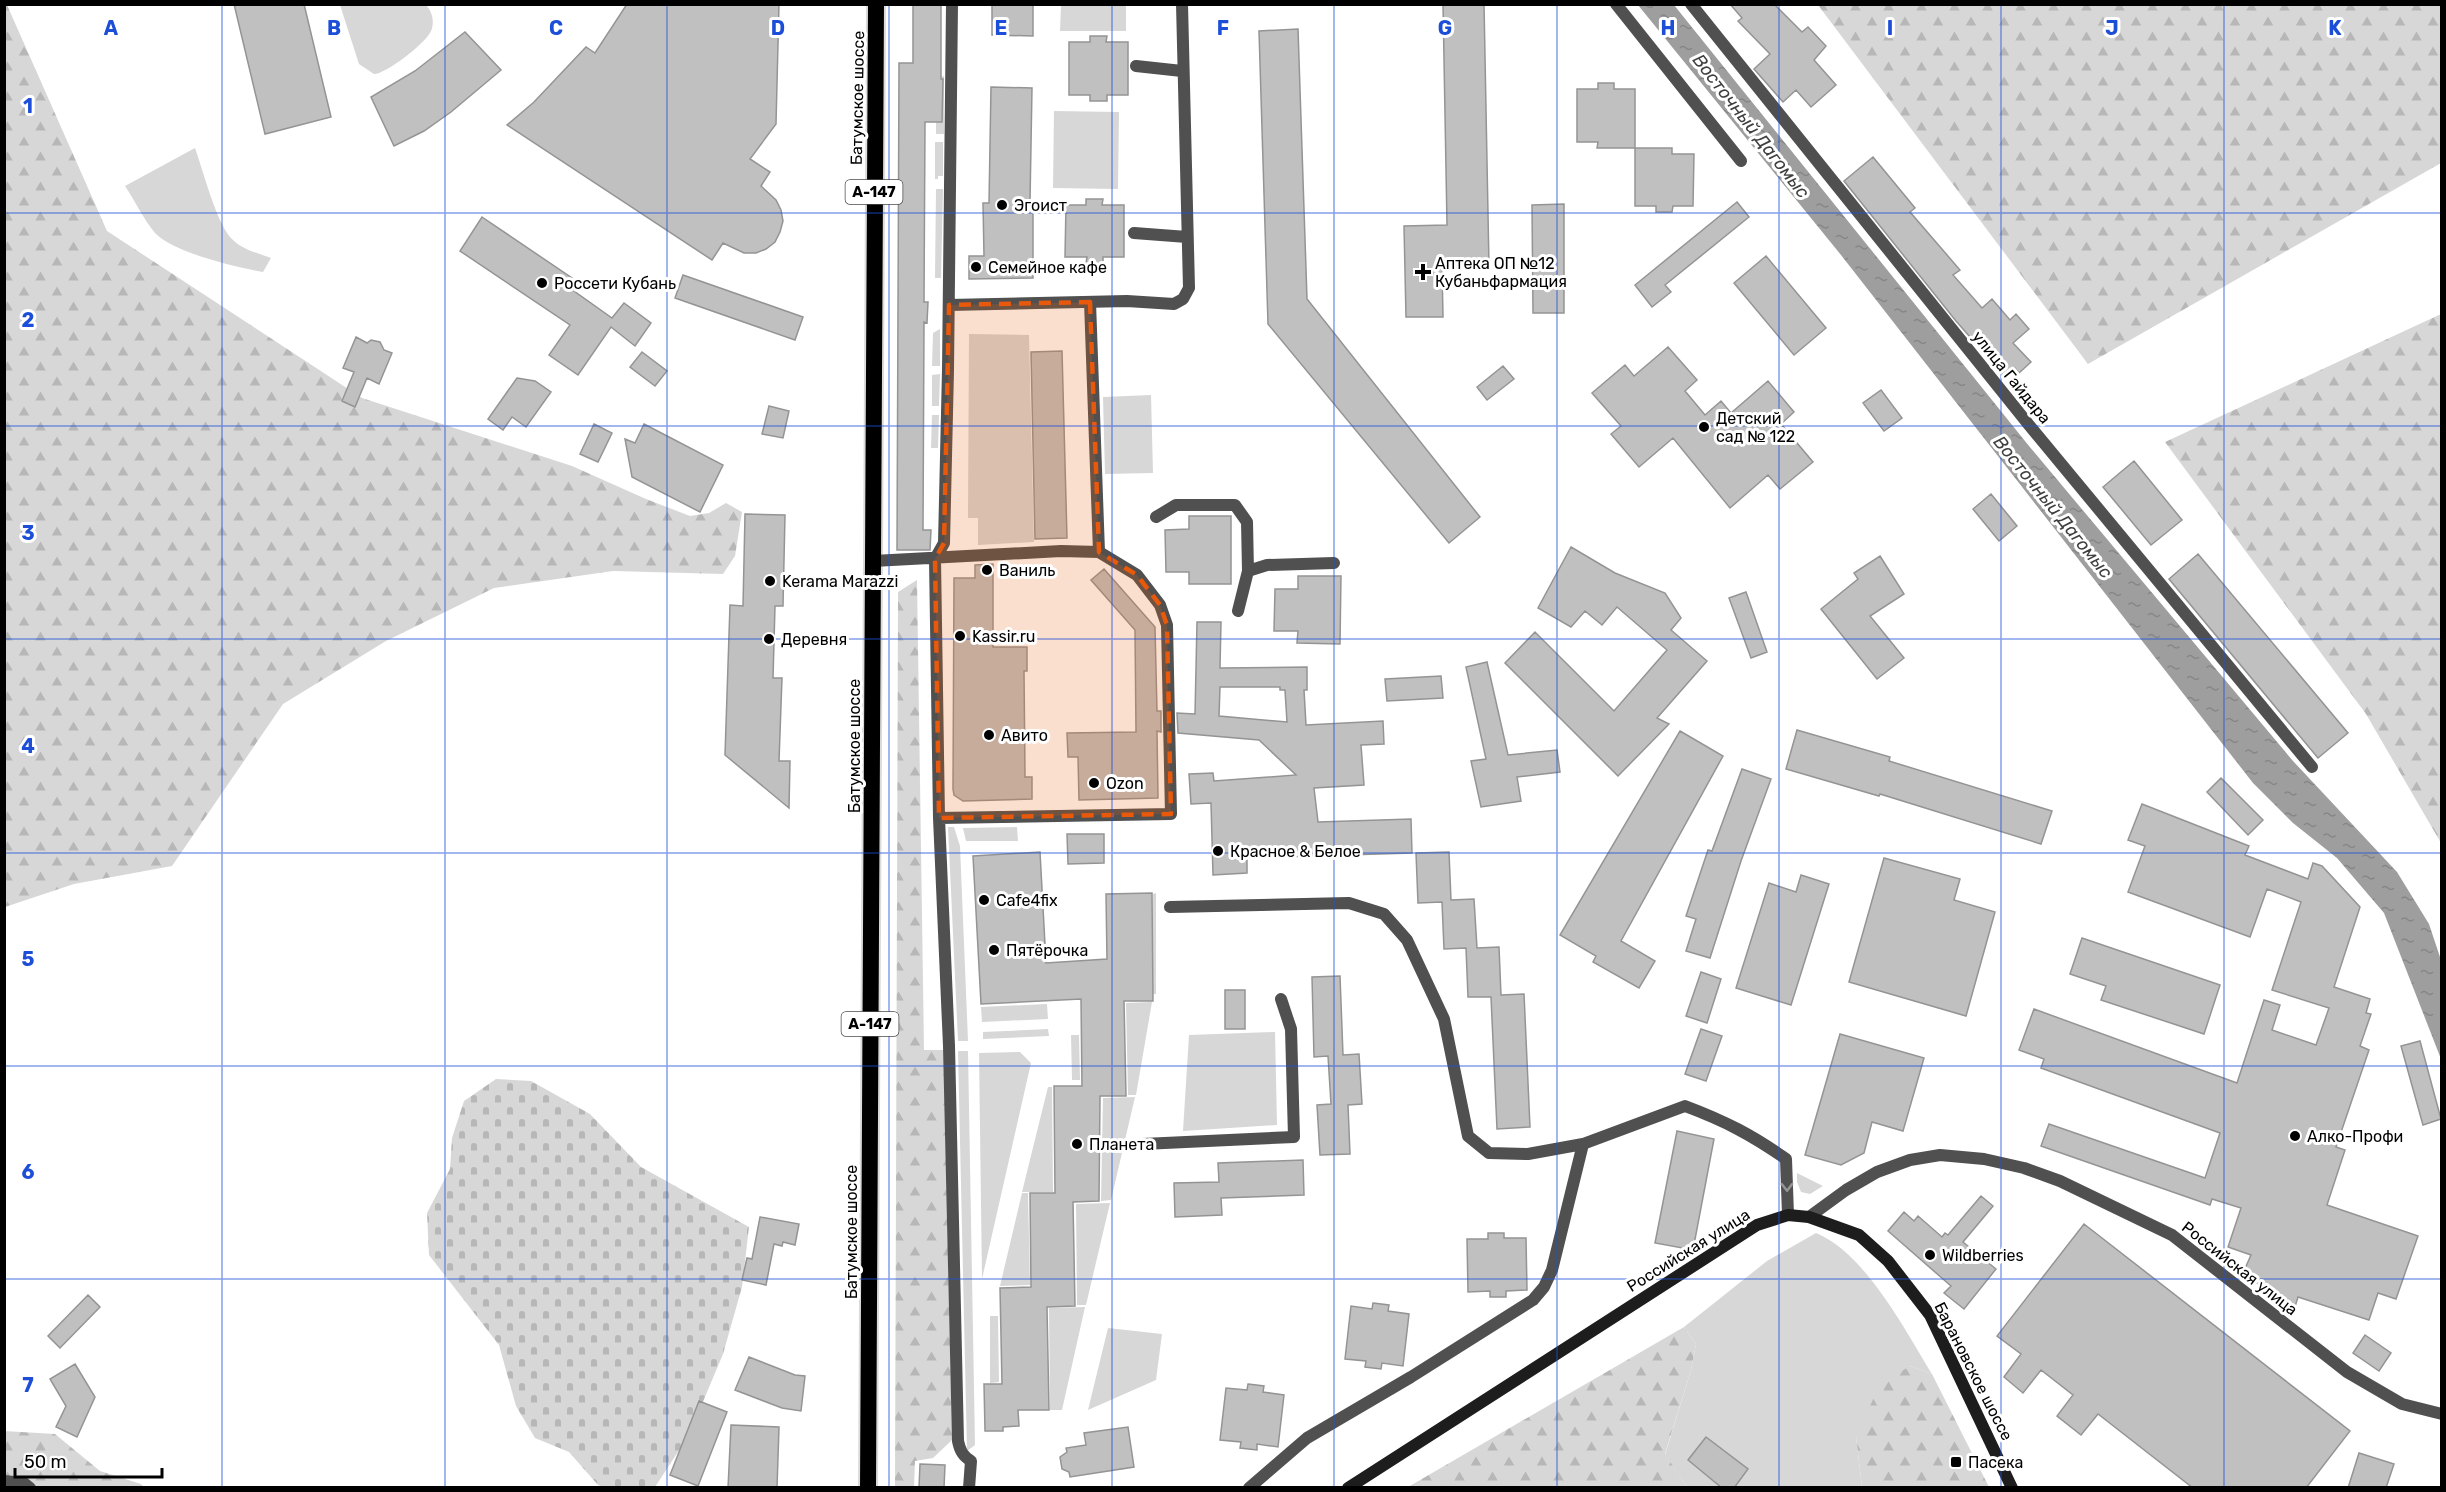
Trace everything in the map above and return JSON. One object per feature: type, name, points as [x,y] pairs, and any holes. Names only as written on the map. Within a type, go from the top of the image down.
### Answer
[{"type":"highway","name":"Батумское шоссе","points":[[868,1488],[876,4]]},
{"type":"main road","name":"Российская улица","points":[[1348,1488],[1757,1225],[1788,1215],[1809,1217]]},
{"type":"main road","name":"Барановское шоссе","points":[[1809,1217],[1858,1235],[1888,1261],[1930,1315],[2013,1488]]},
{"type":"street","points":[[952,4],[944,543],[935,559],[939,818],[949,1046],[958,1441],[964,1457],[971,1461],[969,1488]]},
{"type":"street","points":[[949,305],[1127,301],[1174,304],[1183,299],[1189,288],[1182,4]]},
{"type":"street","points":[[1616,4],[1742,161]]},
{"type":"street","name":"улица Гайдара","points":[[1690,4],[2029,425],[2312,767]]},
{"type":"street","points":[[1136,66],[1182,71]]},
{"type":"street","points":[[1134,234],[1187,237]]},
{"type":"street","points":[[1090,302],[1099,552]]},
{"type":"street","points":[[1156,517],[1176,505],[1235,505],[1247,522],[1248,571],[1238,611]]},
{"type":"street","points":[[873,561],[1060,551],[1099,552],[1137,575],[1160,605],[1167,625],[1171,814],[939,818]]},
{"type":"street","points":[[1248,571],[1267,565],[1334,563]]},
{"type":"street","points":[[1170,907],[1349,903],[1384,914],[1407,940],[1444,1019],[1468,1136],[1489,1154],[1528,1154],[1583,1144],[1685,1106],[1743,1130],[1786,1159],[1788,1215]]},
{"type":"street","points":[[1143,1144],[1294,1137],[1291,1029],[1281,999]]},
{"type":"street","points":[[1249,1488],[1307,1438],[1411,1377],[1533,1300],[1544,1287],[1552,1270],[1583,1144]]},
{"type":"street","name":"Российская улица","points":[[1809,1217],[1846,1190],[1877,1172],[1910,1160],[1940,1155],[1984,1159],[2024,1168],[2060,1181],[2172,1235],[2347,1372],[2402,1404],[2441,1414]]},
{"type":"street","points":[[4,1481],[24,1483],[30,1488]]},
{"type":"highlighted area","points":[[1090,302],[1099,552],[1137,575],[1160,605],[1167,625],[1171,814],[939,818],[935,559],[944,543],[949,305]]},
{"type":"green space","points":[[4,5],[7,5],[107,231],[362,398],[572,466],[690,516],[709,513],[726,503],[742,512],[735,556],[723,574],[613,571],[494,588],[386,641],[283,704],[172,866],[74,884],[5,907]]},
{"type":"green space","points":[[340,5],[426,5],[430,10],[433,24],[422,43],[387,69],[374,74],[359,64]]},
{"type":"green space","points":[[1061,5],[1126,5],[1126,31],[1060,31]]},
{"type":"green space","points":[[1818,5],[2441,5],[2441,163],[2088,364]]},
{"type":"green space","points":[[944,76],[944,134],[936,134],[936,78]]},
{"type":"green space","points":[[1054,111],[1119,112],[1118,189],[1053,188]]},
{"type":"green space","points":[[935,142],[943,142],[943,176],[938,176],[938,179],[935,179]]},
{"type":"green space","points":[[195,148],[216,211],[227,233],[241,246],[271,258],[263,272],[190,253],[164,240],[151,228],[125,186]]},
{"type":"green space","points":[[936,189],[943,189],[941,278],[935,278]]},
{"type":"green space","points":[[2441,314],[2441,843],[2366,714],[2165,442]]},
{"type":"green space","points":[[940,329],[940,366],[932,366],[933,333]]},
{"type":"green space","points":[[969,334],[1029,335],[1034,542],[978,545],[978,518],[968,518]]},
{"type":"green space","points":[[940,374],[939,406],[932,406],[932,375]]},
{"type":"green space","points":[[1151,395],[1153,473],[1105,474],[1103,397]]},
{"type":"green space","points":[[932,415],[939,415],[938,448],[931,448]]},
{"type":"green space","points":[[917,580],[924,1050],[944,1050],[952,1440],[933,1458],[915,1461],[914,1487],[895,1488],[898,592]]},
{"type":"green space","points":[[948,827],[954,827],[960,846],[968,1041],[958,1041]]},
{"type":"green space","points":[[1017,827],[1018,841],[966,841],[963,828]]},
{"type":"green space","points":[[1156,893],[1156,994],[1153,994],[1153,894]]},
{"type":"green space","points":[[1152,1002],[1136,1095],[1128,1095],[1126,1003]]},
{"type":"green space","points":[[1047,1004],[1048,1019],[982,1022],[981,1007]]},
{"type":"green space","points":[[1048,1029],[1049,1036],[983,1039],[983,1032]]},
{"type":"green space","points":[[1275,1032],[1277,1125],[1183,1131],[1189,1035]]},
{"type":"green space","points":[[1071,1035],[1079,1035],[1080,1080],[1072,1080]]},
{"type":"green space","points":[[958,1051],[968,1051],[975,1445],[967,1451]]},
{"type":"green space","points":[[1020,1052],[1031,1063],[982,1279],[979,1053]]},
{"type":"green space","points":[[496,1079],[531,1081],[590,1114],[641,1167],[749,1227],[742,1287],[723,1354],[689,1435],[655,1487],[606,1488],[598,1485],[569,1452],[535,1438],[516,1406],[499,1345],[429,1255],[427,1213],[450,1169],[452,1138],[464,1101]]},
{"type":"green space","points":[[1048,1087],[1052,1087],[1053,1192],[1022,1192]]},
{"type":"green space","points":[[1135,1097],[1111,1200],[1101,1201],[1103,1098]]},
{"type":"green space","points":[[1797,1173],[1823,1186],[1810,1194],[1801,1192],[1797,1182]]},
{"type":"green space","points":[[1022,1193],[1028,1193],[1030,1285],[1000,1286]]},
{"type":"green space","points":[[1110,1203],[1086,1305],[1077,1305],[1076,1204]]},
{"type":"green space","points":[[1816,1233],[1834,1243],[1851,1257],[1867,1275],[1896,1315],[1932,1374],[1910,1366],[1856,1437],[1862,1487],[1687,1487],[1665,1455],[1691,1370],[1696,1344],[1684,1327],[1767,1261]]},
{"type":"green space","points":[[1085,1307],[1062,1410],[1050,1410],[1049,1308]]},
{"type":"green space","points":[[990,1316],[998,1316],[999,1382],[990,1383]]},
{"type":"green space","points":[[1684,1327],[1696,1344],[1691,1370],[1665,1454],[1687,1487],[1408,1487]]},
{"type":"green space","points":[[1108,1328],[1162,1334],[1156,1380],[1088,1410]]},
{"type":"green space","points":[[1910,1366],[1932,1374],[1989,1487],[1862,1487],[1856,1437],[1880,1384]]},
{"type":"green space","points":[[4,1431],[55,1434],[100,1471],[144,1487],[5,1487]]},
{"type":"water","name":"Восточный Дагомыс","points":[[1638,5],[1674,5],[2029,446],[2293,761],[2397,872],[2429,924],[2441,960],[2441,1059],[2384,913],[2337,858],[2293,823],[2253,783],[1841,255]]},
{"type":"building","points":[[234,4],[304,4],[331,117],[265,134]]},
{"type":"building","points":[[627,4],[779,4],[776,124],[750,159],[770,172],[761,186],[776,200],[783,221],[775,242],[766,249],[756,253],[744,253],[723,243],[712,260],[507,125],[534,102],[586,47],[595,53]]},
{"type":"building","points":[[992,4],[1033,4],[1033,36],[992,35]]},
{"type":"building","points":[[1443,4],[1484,4],[1489,266],[1442,266],[1443,317],[1406,317],[1404,226],[1447,225]]},
{"type":"building","points":[[1730,4],[1774,4],[1802,32],[1808,27],[1826,46],[1814,60],[1836,85],[1811,107],[1796,90],[1783,102],[1754,69],[1770,54],[1738,21],[1742,18]]},
{"type":"building","points":[[913,5],[941,5],[942,122],[925,122],[924,302],[928,302],[927,323],[924,322],[923,530],[931,530],[930,550],[897,550],[899,63],[913,63]]},
{"type":"building","points":[[1298,29],[1307,299],[1480,517],[1449,543],[1268,324],[1259,31]]},
{"type":"building","points":[[465,32],[501,70],[451,112],[424,131],[394,146],[371,97],[415,71]]},
{"type":"building","points":[[1090,36],[1107,36],[1106,42],[1128,42],[1128,95],[1107,95],[1107,101],[1090,101],[1090,95],[1069,95],[1069,42],[1090,42]]},
{"type":"building","points":[[1598,83],[1614,83],[1614,89],[1635,89],[1635,148],[1597,148],[1598,142],[1577,142],[1577,89],[1598,89]]},
{"type":"building","points":[[991,87],[1032,88],[1030,202],[1033,202],[1033,278],[969,279],[969,256],[984,256],[983,203],[989,203]]},
{"type":"building","points":[[1635,148],[1672,148],[1672,154],[1694,154],[1693,206],[1673,206],[1672,212],[1656,212],[1656,206],[1635,206]]},
{"type":"building","points":[[1873,157],[1915,208],[1910,212],[1960,270],[1953,275],[1982,308],[1992,299],[2010,320],[2016,314],[2029,329],[2013,343],[2031,362],[2019,373],[2015,368],[2005,377],[1956,321],[1844,181]]},
{"type":"building","points":[[1086,199],[1103,199],[1102,205],[1124,205],[1124,257],[1103,257],[1103,263],[1086,263],[1087,257],[1065,257],[1066,205],[1086,205]]},
{"type":"building","points":[[1737,202],[1749,217],[1665,285],[1671,292],[1652,307],[1635,285]]},
{"type":"building","points":[[1564,204],[1564,313],[1533,313],[1532,205]]},
{"type":"building","points":[[482,217],[572,278],[567,286],[612,318],[624,303],[651,323],[635,346],[611,327],[578,375],[549,355],[570,325],[460,251]]},
{"type":"building","points":[[1766,256],[1826,328],[1794,355],[1734,283]]},
{"type":"building","points":[[683,275],[803,317],[795,340],[675,298]]},
{"type":"building","points":[[356,337],[367,343],[371,340],[380,342],[384,350],[392,353],[379,384],[367,378],[355,407],[342,401],[354,372],[343,368]]},
{"type":"building","name":"Детский сад № 122","points":[[1668,347],[1697,380],[1685,391],[1705,415],[1721,401],[1731,413],[1768,381],[1794,412],[1781,424],[1813,462],[1780,489],[1768,475],[1730,508],[1673,438],[1639,467],[1611,434],[1621,426],[1592,393],[1625,365],[1634,376]]},
{"type":"building","points":[[1062,351],[1067,538],[1035,539],[1031,352]]},
{"type":"building","points":[[642,352],[667,371],[655,386],[630,367]]},
{"type":"building","points":[[1503,366],[1514,379],[1487,400],[1477,387]]},
{"type":"building","points":[[517,378],[535,381],[551,392],[526,427],[512,417],[503,430],[488,419]]},
{"type":"building","points":[[1881,390],[1902,418],[1884,431],[1863,403]]},
{"type":"building","points":[[769,406],[789,411],[783,438],[762,434]]},
{"type":"building","points":[[594,424],[612,433],[598,462],[580,454]]},
{"type":"building","points":[[644,424],[723,465],[700,512],[632,477],[625,439],[635,443]]},
{"type":"building","points":[[2134,461],[2182,520],[2151,545],[2103,487]]},
{"type":"building","points":[[1991,494],[2017,526],[1999,541],[1973,509]]},
{"type":"building","points":[[745,514],[785,515],[783,606],[775,606],[773,678],[782,678],[779,761],[790,761],[789,808],[725,755],[730,605],[743,606]]},
{"type":"building","points":[[1189,516],[1231,516],[1231,584],[1189,584],[1189,572],[1166,572],[1165,530],[1189,529]]},
{"type":"building","points":[[1571,547],[1615,573],[1665,593],[1681,618],[1671,630],[1707,661],[1657,718],[1669,724],[1618,776],[1505,663],[1535,632],[1614,711],[1667,650],[1617,607],[1602,625],[1585,611],[1571,627],[1538,608]]},
{"type":"building","points":[[2198,554],[2348,733],[2318,758],[2169,579]]},
{"type":"building","points":[[1880,556],[1904,594],[1870,616],[1904,658],[1877,679],[1821,609],[1858,579],[1854,573]]},
{"type":"building","points":[[993,564],[993,647],[1027,647],[1027,671],[1024,671],[1025,777],[1032,777],[1032,799],[963,801],[954,795],[953,789],[954,578],[975,578],[975,565]]},
{"type":"building","points":[[1104,569],[1155,627],[1157,711],[1161,711],[1161,732],[1157,731],[1158,798],[1079,800],[1078,757],[1068,757],[1067,733],[1136,732],[1135,630],[1091,580]]},
{"type":"building","points":[[1298,576],[1341,576],[1340,644],[1297,643],[1298,631],[1274,631],[1275,589],[1298,589]]},
{"type":"building","points":[[1746,592],[1767,652],[1751,658],[1729,598]]},
{"type":"building","points":[[1197,622],[1221,622],[1220,668],[1307,667],[1307,690],[1304,690],[1306,725],[1383,721],[1384,744],[1361,745],[1364,785],[1314,788],[1318,822],[1411,819],[1412,853],[1247,858],[1247,873],[1213,875],[1211,803],[1191,804],[1189,774],[1213,773],[1214,781],[1296,775],[1259,740],[1178,733],[1177,713],[1195,714]],"holes":[[[1220,687],[1280,687],[1280,690],[1285,690],[1287,722],[1219,716]]]},
{"type":"building","points":[[1487,662],[1508,755],[1557,750],[1560,772],[1517,777],[1521,801],[1481,807],[1471,761],[1486,759],[1466,667]]},
{"type":"building","points":[[1441,676],[1443,698],[1387,701],[1385,679]]},
{"type":"building","points":[[1797,730],[1890,757],[1889,761],[2052,811],[2041,844],[1880,794],[1879,796],[1786,769]]},
{"type":"building","points":[[1680,731],[1723,756],[1621,941],[1655,961],[1639,988],[1593,962],[1596,956],[1560,935]]},
{"type":"building","points":[[1742,769],[1771,779],[1741,861],[1710,958],[1686,951],[1696,919],[1686,916],[1708,850],[1712,851]]},
{"type":"building","points":[[2221,778],[2263,820],[2248,835],[2207,792]]},
{"type":"building","points":[[2142,804],[2249,846],[2245,855],[2308,879],[2313,863],[2322,866],[2360,907],[2334,987],[2370,999],[2366,1013],[2371,1014],[2360,1046],[2369,1050],[2336,1147],[2345,1150],[2327,1205],[2418,1236],[2396,1299],[2378,1293],[2369,1320],[2298,1297],[2294,1310],[2243,1273],[2251,1255],[2228,1247],[2241,1208],[2212,1199],[2210,1205],[2041,1146],[2049,1124],[2205,1178],[2220,1133],[2041,1068],[2044,1059],[2019,1050],[2034,1009],[2237,1083],[2264,1000],[2280,1005],[2272,1030],[2316,1045],[2329,1008],[2272,990],[2301,902],[2267,889],[2250,937],[2128,892],[2145,846],[2128,840]]},
{"type":"building","points":[[1067,834],[1104,834],[1104,863],[1068,864]]},
{"type":"building","name":"Планета","points":[[1040,852],[1046,963],[1107,959],[1106,894],[1152,893],[1153,1001],[1124,1001],[1126,1096],[1100,1096],[1099,1201],[1073,1202],[1075,1306],[1047,1307],[1049,1410],[1018,1410],[1019,1426],[1003,1427],[1003,1431],[985,1431],[984,1384],[1002,1384],[1000,1288],[1031,1287],[1030,1193],[1055,1193],[1054,1086],[1082,1086],[1081,999],[981,1004],[973,856]]},
{"type":"building","points":[[1449,852],[1451,900],[1474,899],[1477,948],[1499,947],[1501,995],[1524,994],[1530,1127],[1497,1129],[1491,997],[1468,997],[1466,948],[1444,949],[1442,902],[1418,903],[1416,853]]},
{"type":"building","points":[[1884,858],[1960,879],[1954,900],[1995,912],[1966,1016],[1849,982]]},
{"type":"building","points":[[1801,875],[1829,884],[1791,1005],[1736,988],[1769,883],[1796,892]]},
{"type":"building","points":[[2082,938],[2220,985],[2204,1034],[2101,1000],[2106,986],[2070,974]]},
{"type":"building","points":[[1701,972],[1721,979],[1707,1023],[1686,1016]]},
{"type":"building","points":[[1340,976],[1343,1055],[1359,1054],[1362,1104],[1348,1105],[1350,1154],[1320,1155],[1317,1105],[1331,1104],[1328,1056],[1314,1057],[1312,977]]},
{"type":"building","points":[[1225,990],[1245,990],[1245,1029],[1225,1029]]},
{"type":"building","points":[[1701,1029],[1722,1036],[1706,1081],[1685,1074]]},
{"type":"building","points":[[1840,1034],[1924,1058],[1903,1131],[1872,1122],[1864,1153],[1841,1165],[1805,1155]]},
{"type":"building","points":[[2420,1041],[2441,1119],[2423,1125],[2401,1046]]},
{"type":"building","points":[[1677,1131],[1714,1139],[1693,1250],[1655,1243]]},
{"type":"building","points":[[1303,1160],[1304,1195],[1221,1198],[1222,1215],[1175,1217],[1174,1183],[1219,1182],[1218,1163]]},
{"type":"building","points":[[1981,1196],[1993,1206],[1963,1242],[1996,1269],[1964,1309],[1944,1293],[1951,1286],[1888,1231],[1904,1212],[1914,1221],[1918,1216],[1942,1237],[1945,1233],[1948,1235]]},
{"type":"building","points":[[760,1217],[799,1224],[795,1245],[783,1242],[782,1246],[774,1244],[766,1285],[742,1280],[747,1258],[752,1259]]},
{"type":"building","points":[[2084,1224],[2350,1431],[2306,1488],[2193,1488],[2098,1414],[2081,1435],[2057,1416],[2073,1395],[2041,1370],[2023,1393],[2004,1377],[2021,1354],[1997,1336]]},
{"type":"building","points":[[1488,1233],[1504,1233],[1504,1238],[1526,1238],[1527,1290],[1506,1291],[1506,1297],[1490,1297],[1490,1291],[1468,1292],[1467,1239],[1488,1239]]},
{"type":"building","points":[[88,1295],[100,1307],[60,1348],[48,1336]]},
{"type":"building","points":[[1373,1303],[1389,1305],[1388,1311],[1409,1314],[1403,1366],[1382,1363],[1381,1369],[1365,1367],[1366,1361],[1345,1359],[1351,1306],[1372,1309]]},
{"type":"building","points":[[2365,1335],[2391,1353],[2379,1371],[2353,1353]]},
{"type":"building","points":[[749,1357],[795,1375],[805,1376],[801,1411],[782,1408],[735,1390]]},
{"type":"building","points":[[75,1364],[95,1397],[77,1437],[56,1427],[66,1406],[50,1379]]},
{"type":"building","points":[[1248,1384],[1264,1386],[1263,1392],[1284,1395],[1278,1447],[1257,1444],[1257,1450],[1240,1448],[1241,1442],[1220,1440],[1226,1388],[1247,1390]]},
{"type":"building","points":[[699,1401],[727,1412],[698,1486],[670,1475]]},
{"type":"building","points":[[731,1425],[779,1427],[777,1488],[728,1488]]},
{"type":"building","points":[[1128,1427],[1134,1467],[1070,1477],[1069,1472],[1062,1469],[1060,1457],[1067,1452],[1066,1448],[1086,1445],[1084,1433]]},
{"type":"building","points":[[1706,1437],[1748,1469],[1734,1488],[1722,1488],[1688,1460]]},
{"type":"building","points":[[2359,1453],[2394,1464],[2386,1488],[2348,1488]]},
{"type":"building","points":[[920,1464],[945,1465],[944,1488],[919,1488]]},
{"type":"place","name":"Эгоист","points":[[1002,205]]},
{"type":"place","name":"Семейное кафе","points":[[976,267]]},
{"type":"place","name":"Аптека ОП №12 Кубаньфармация","points":[[1423,272]]},
{"type":"place","name":"Россети Кубань","points":[[542,283]]},
{"type":"place","name":"Детский сад № 122","points":[[1704,427]]},
{"type":"place","name":"Ваниль","points":[[987,570]]},
{"type":"place","name":"Kerama Marazzi","points":[[770,581]]},
{"type":"place","name":"Kassir.ru","points":[[960,636]]},
{"type":"place","name":"Деревня","points":[[769,639]]},
{"type":"place","name":"Авито","points":[[989,735]]},
{"type":"place","name":"Ozon","points":[[1094,783]]},
{"type":"place","name":"Красное & Белое","points":[[1218,851]]},
{"type":"place","name":"Cafe4fix","points":[[984,900]]},
{"type":"place","name":"Пятёрочка","points":[[994,950]]},
{"type":"place","name":"Алко-Профи","points":[[2295,1136]]},
{"type":"place","name":"Планета","points":[[1077,1144]]},
{"type":"place","name":"Wildberries","points":[[1930,1255]]},
{"type":"place","name":"Пасека","points":[[1956,1462]]}]
